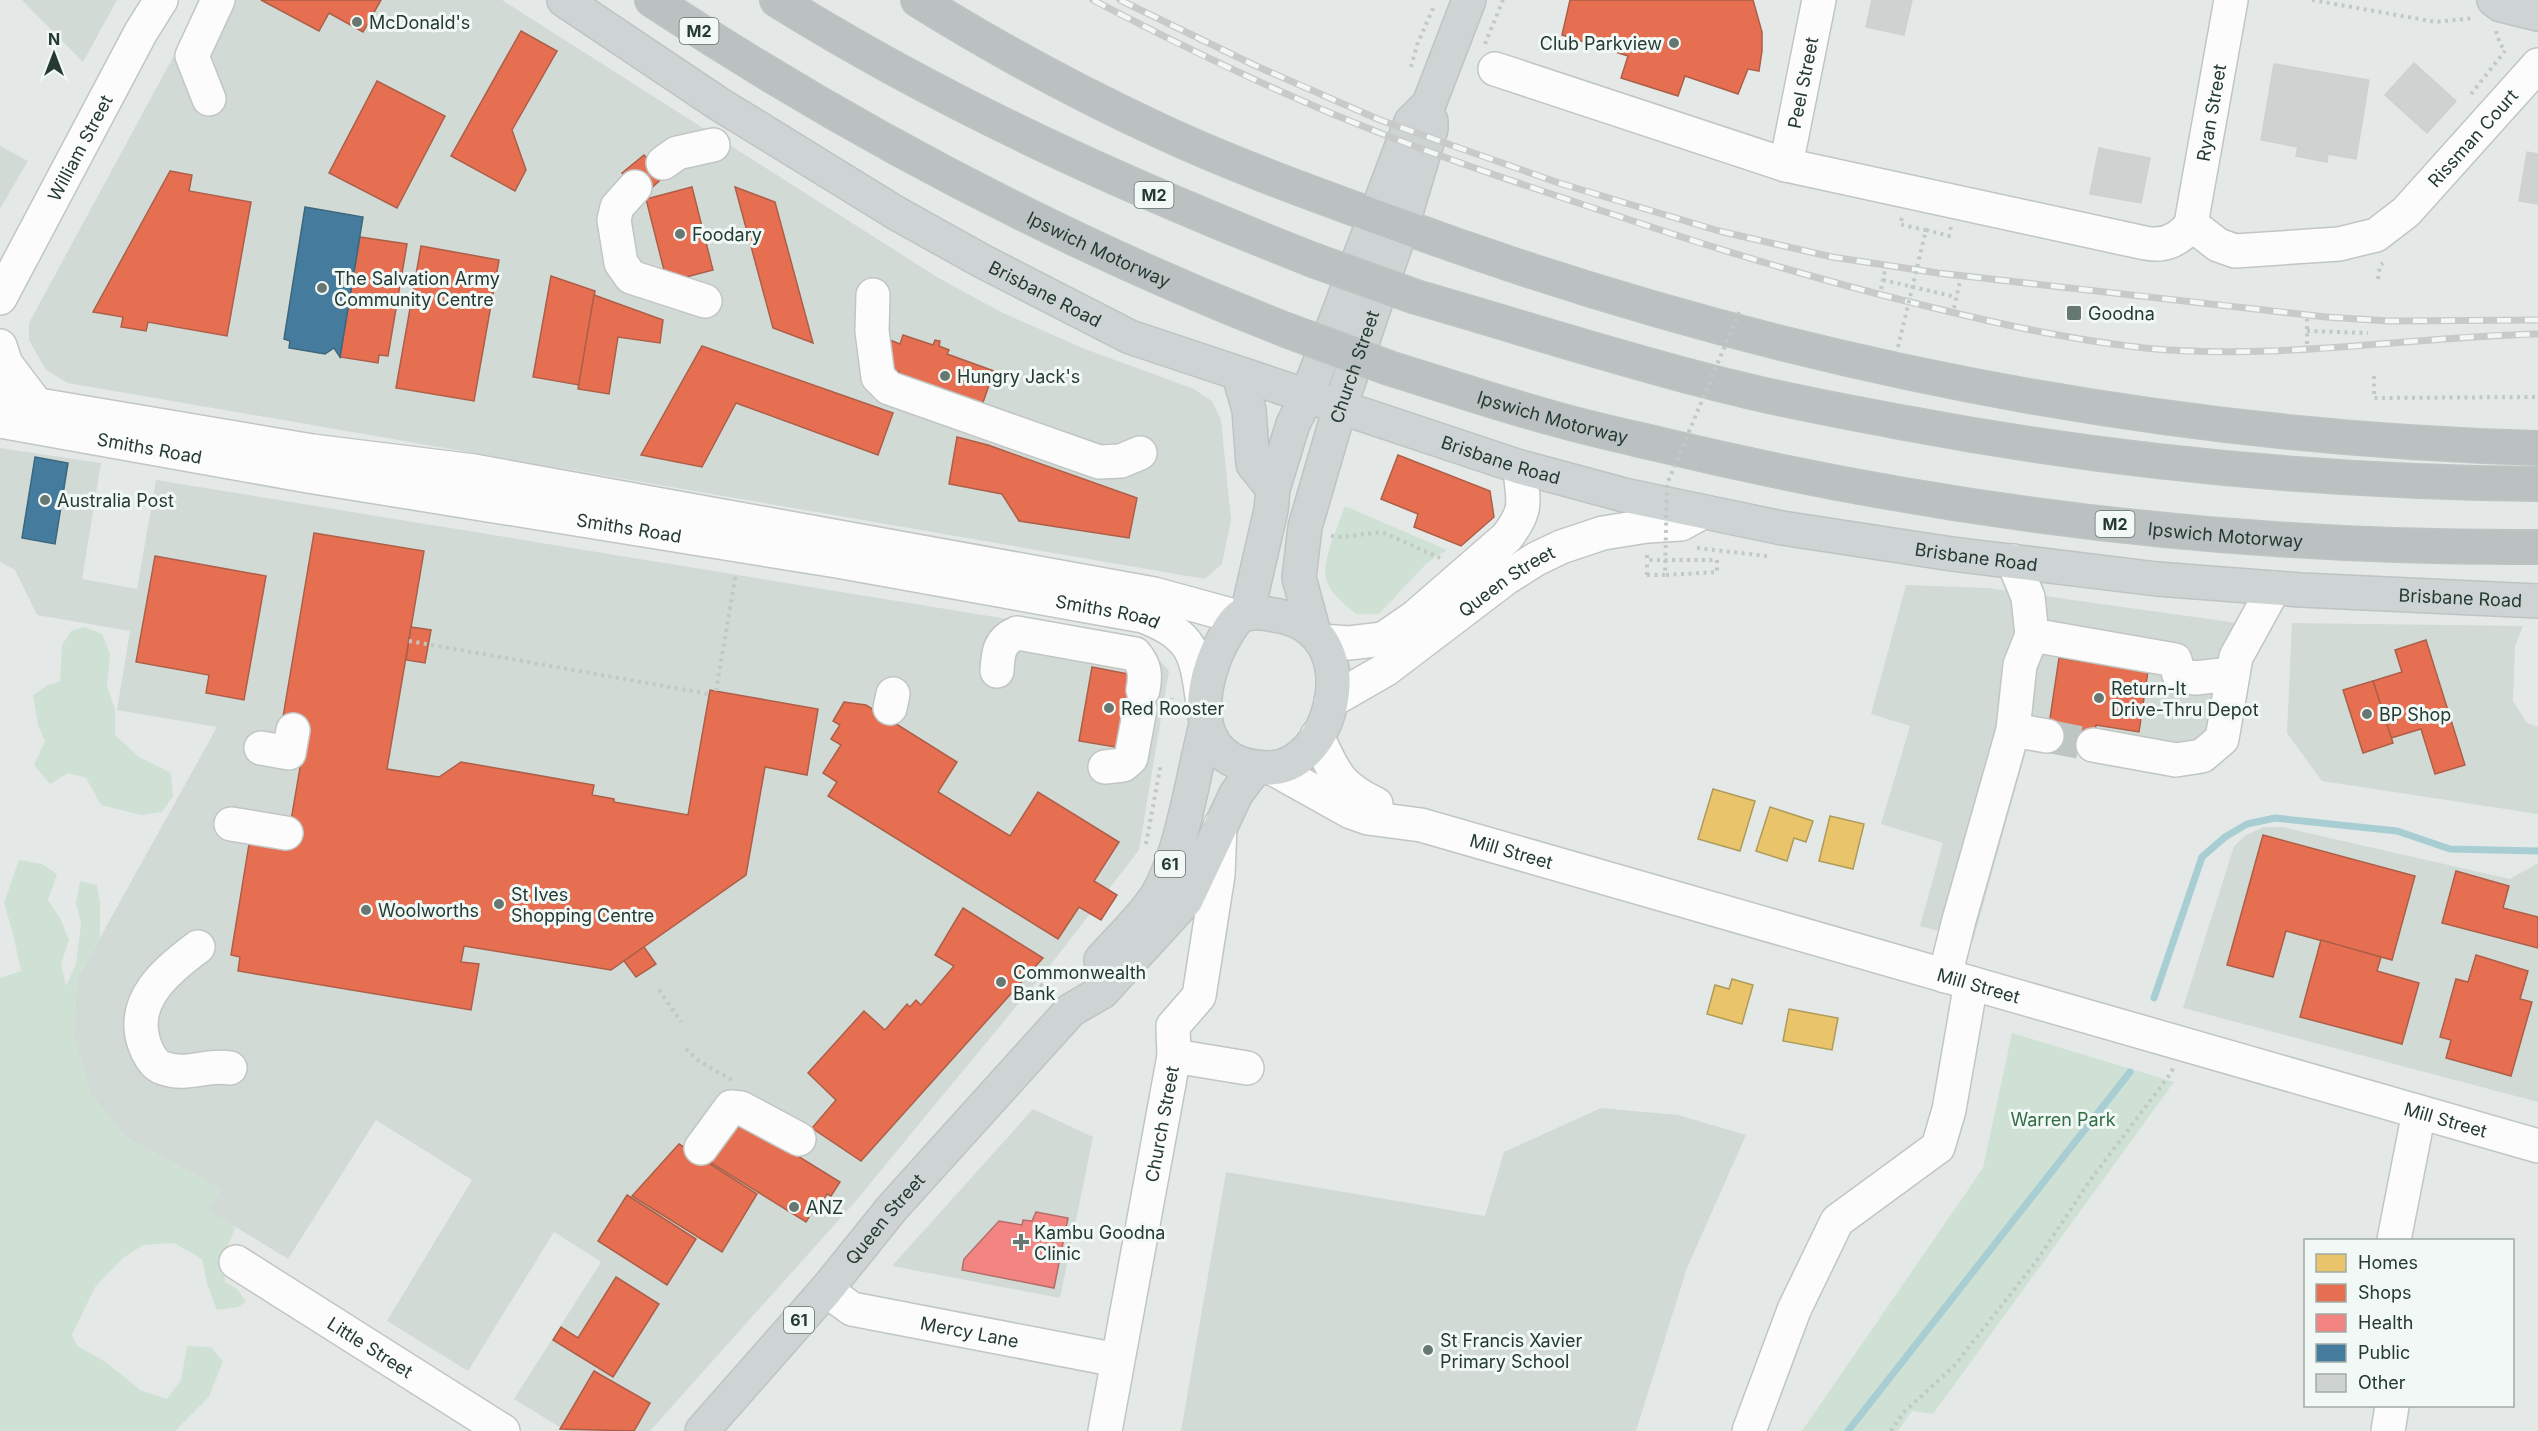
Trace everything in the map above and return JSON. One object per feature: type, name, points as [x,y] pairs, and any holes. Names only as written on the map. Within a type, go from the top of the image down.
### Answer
[{"type":"highway","name":"Ipswich Motorway","points":[[652,0],[747,62],[992,199],[1143,270],[1286,330],[1389,368],[1552,419],[1780,473],[1967,505],[2081,521],[2271,538],[2469,548],[2538,547]]},
{"type":"highway","name":"M2","points":[[777,0],[936,91],[1072,159],[1172,203],[1313,260],[1416,297],[1732,387],[1835,410],[1973,435],[2123,458],[2355,479],[2538,484]]},
{"type":"highway","points":[[918,0],[1022,61],[1158,131],[1318,196],[1479,254],[1625,300],[1790,346],[1957,384],[2129,413],[2228,426],[2455,446],[2538,448]]},
{"type":"main road","name":"Brisbane Road","points":[[564,0],[794,151],[963,250],[1131,337],[1239,375],[1520,467],[1624,495],[1792,530],[2013,561],[2157,579],[2274,588],[2538,601]]},
{"type":"main road","name":"Church Street","points":[[1243,615],[1271,510],[1273,489],[1293,424],[1431,129],[1429,104],[1469,0]]},
{"type":"main road","points":[[2489,16],[2501,5],[2538,14]]},
{"type":"main road","name":"Church Street","points":[[1317,637],[1299,578],[1301,549],[1388,221]]},
{"type":"main road","points":[[1239,375],[1249,410],[1253,464],[1273,489]]},
{"type":"main road","points":[[1204,714],[1210,737],[1219,750],[1239,764],[1264,767],[1286,765],[1300,756],[1317,736],[1326,718],[1335,685],[1334,672],[1329,655],[1317,637],[1296,620],[1279,615],[1243,615]]},
{"type":"main road","name":"61","points":[[1204,714],[1208,677],[1216,656],[1243,615]]},
{"type":"main road","name":"Queen Street","points":[[702,1431],[826,1290],[1062,1002],[1155,898],[1176,847],[1204,714]]},
{"type":"main road","name":"Queen Street","points":[[1062,1002],[1102,992],[1186,900],[1220,823],[1236,794],[1264,767]]},
{"type":"street","name":"William Street","points":[[0,298],[107,96],[161,0]]},
{"type":"street","points":[[209,99],[192,56],[218,0]]},
{"type":"street","name":"Peel Street","points":[[1786,165],[1819,0]]},
{"type":"street","name":"Ryan Street","points":[[2191,224],[2231,0]]},
{"type":"street","name":"Rissman Court","points":[[2191,224],[2218,245],[2235,251],[2354,242],[2376,235],[2406,212],[2535,68]]},
{"type":"street","points":[[1495,69],[1786,165],[2155,245],[2175,239],[2185,233],[2191,224]]},
{"type":"street","points":[[663,163],[678,153],[713,146]]},
{"type":"street","points":[[635,188],[617,207],[614,220],[621,263],[631,277],[705,301]]},
{"type":"street","points":[[873,295],[872,331],[878,377],[889,388],[1099,462],[1121,461],[1140,453]]},
{"type":"street","points":[[0,346],[6,364],[22,388],[38,405]]},
{"type":"street","name":"Smiths Road","points":[[0,399],[312,451],[474,471],[839,548],[1143,616],[1172,630],[1193,652],[1204,714]]},
{"type":"street","name":"Smiths Road","points":[[0,421],[308,476],[839,548],[1154,594],[1243,615]]},
{"type":"street","name":"Queen Street","points":[[1317,637],[1349,643],[1383,639],[1415,617],[1507,537],[1516,525],[1523,511],[1525,500],[1520,467]]},
{"type":"street","name":"Queen Street","points":[[1331,701],[1385,670],[1506,578],[1536,559],[1561,547],[1603,533],[1647,526],[1681,524],[1703,512]]},
{"type":"street","points":[[1749,1431],[1794,1310],[1837,1221],[1938,1147],[1949,1110],[1958,980],[1959,920],[2013,730],[2020,665],[2032,635],[2028,597],[2013,561]]},
{"type":"street","points":[[2093,745],[2176,760],[2202,756],[2222,739],[2236,657],[2274,588]]},
{"type":"street","points":[[997,670],[999,646],[1008,637],[1017,633],[1135,654],[1146,674],[1131,758],[1124,765],[1105,767]]},
{"type":"street","points":[[2032,635],[2175,660],[2179,675],[2195,678],[2232,674]]},
{"type":"street","points":[[261,748],[289,753],[293,730]]},
{"type":"street","points":[[2013,730],[2047,736]]},
{"type":"street","name":"Mill Street","points":[[1317,736],[1336,776],[1343,785],[1364,798],[1421,825]]},
{"type":"street","name":"Mill Street","points":[[1264,767],[1351,812],[1368,818],[1421,825],[2538,1146]]},
{"type":"street","points":[[1220,823],[1218,875],[1199,996],[1174,1041],[1246,1068]]},
{"type":"street","points":[[231,824],[286,833]]},
{"type":"street","points":[[198,947],[164,974],[153,988],[143,1008],[140,1031],[147,1050],[159,1068],[179,1072],[214,1065],[230,1068]]},
{"type":"street","name":"Church Street","points":[[1105,1431],[1174,1041]]},
{"type":"street","points":[[700,1148],[731,1107],[741,1108],[799,1139]]},
{"type":"street","points":[[2394,1239],[2419,1112]]},
{"type":"street","name":"Little Street","points":[[236,1262],[503,1431]]},
{"type":"street","name":"Mercy Lane","points":[[826,1290],[852,1308],[1117,1360]]},
{"type":"street","points":[[2388,1431],[2392,1407]]},
{"type":"path","points":[[2312,0],[2436,22],[2489,16],[2505,51],[2535,68]]},
{"type":"path","points":[[1898,347],[1926,230],[1911,227]]},
{"type":"path","points":[[1881,289],[1886,270]]},
{"type":"path","points":[[1883,280],[1956,297]]},
{"type":"path","points":[[1954,308],[1960,281]]},
{"type":"path","points":[[1665,575],[1667,484],[1740,310]]},
{"type":"path","points":[[2307,319],[2307,344]]},
{"type":"path","points":[[2307,331],[2368,333]]},
{"type":"path","points":[[2374,376],[2374,398],[2538,397]]},
{"type":"path","points":[[1325,535],[1342,537],[1382,532],[1445,561]]},
{"type":"path","points":[[1647,547],[1647,560],[1647,575],[1717,572],[1717,560],[1647,560]]},
{"type":"path","points":[[716,691],[736,569]]},
{"type":"path","points":[[409,641],[709,694]]},
{"type":"path","points":[[1029,974],[1062,1002]]},
{"type":"path","points":[[659,990],[681,1022]]},
{"type":"path","points":[[1891,1431],[1903,1413],[1954,1366],[2036,1263],[2091,1179],[2171,1073],[2180,1043]]},
{"type":"path","points":[[686,1049],[699,1061],[730,1077],[734,1085]]},
{"type":"shaded area","points":[[22,0],[117,0],[83,62]]},
{"type":"shaded area","points":[[204,0],[502,0],[937,277],[1003,313],[1085,349],[1194,389],[1212,401],[1221,420],[1231,520],[1222,564],[1205,579],[68,383],[46,370],[29,340],[29,323]]},
{"type":"shaded area","points":[[0,146],[28,161],[0,209]]},
{"type":"shaded area","name":"St Ives Shopping Centre","points":[[0,448],[101,463],[82,579],[137,589],[156,480],[1142,641],[1169,671],[1139,850],[1052,963],[854,1203],[650,1431],[566,1431],[514,1399],[601,1262],[554,1232],[468,1371],[387,1321],[472,1180],[376,1120],[288,1259],[208,1210],[221,1189],[125,1137],[90,1093],[74,1037],[77,979],[217,727],[117,710],[130,631],[37,615],[15,570],[0,562]]},
{"type":"shaded area","points":[[1906,585],[1988,588],[2266,627],[2243,669],[2236,734],[2170,769],[2037,747],[2026,751],[1973,941],[1920,926],[1943,843],[1881,824],[1910,726],[1871,714]]},
{"type":"shaded area","points":[[2292,623],[2523,626],[2515,647],[2513,701],[2527,723],[2538,727],[2538,814],[2322,781],[2287,733]]},
{"type":"shaded area","points":[[2264,827],[2282,827],[2510,879],[2538,863],[2538,1102],[2183,1008],[2234,846],[2246,835]]},
{"type":"shaded area","name":"St Francis Xavier Primary School","points":[[1601,1108],[1678,1115],[1746,1135],[1687,1268],[1636,1431],[1181,1431],[1226,1172],[1485,1216],[1504,1152]]},
{"type":"shaded area","points":[[1033,1109],[1093,1137],[1060,1298],[892,1266]]},
{"type":"green space","points":[[1345,506],[1447,550],[1427,563],[1379,614],[1356,614],[1335,594],[1326,579],[1328,553]]},
{"type":"green space","points":[[85,627],[102,634],[110,654],[107,685],[115,710],[115,735],[139,757],[171,773],[173,796],[162,812],[141,815],[101,805],[86,778],[68,773],[50,784],[34,765],[45,741],[38,725],[33,695],[48,685],[60,681],[62,645],[71,631]]},
{"type":"green space","points":[[19,860],[42,864],[57,874],[48,900],[60,918],[69,940],[61,964],[66,986],[76,964],[81,924],[76,903],[80,881],[97,885],[100,904],[100,937],[77,979],[74,1037],[90,1093],[125,1137],[221,1189],[209,1210],[236,1227],[223,1256],[225,1282],[237,1289],[246,1302],[238,1307],[217,1310],[207,1284],[202,1259],[174,1243],[143,1245],[123,1258],[95,1287],[72,1335],[77,1346],[106,1362],[140,1390],[167,1399],[181,1380],[187,1346],[211,1347],[223,1361],[209,1397],[175,1431],[0,1431],[0,978],[21,971],[4,903]]},
{"type":"green space","name":"Warren Park","points":[[2012,1033],[2174,1082],[1933,1414],[1912,1411],[1898,1431],[1802,1431],[1983,1168]]},
{"type":"building: Homes","points":[[1713,789],[1755,801],[1740,851],[1698,839]]},
{"type":"building: Homes","points":[[1770,807],[1813,821],[1806,842],[1794,838],[1787,861],[1756,851]]},
{"type":"building: Homes","points":[[1830,816],[1864,824],[1853,869],[1819,861]]},
{"type":"building: Homes","points":[[1732,979],[1753,985],[1742,1024],[1707,1014],[1715,985],[1729,989]]},
{"type":"building: Homes","points":[[1789,1009],[1838,1018],[1832,1050],[1783,1041]]},
{"type":"building: Shops","name":"McDonald's","points":[[261,0],[381,0],[363,32],[329,13],[319,31]]},
{"type":"building: Shops","name":"Club Parkview","points":[[1570,0],[1753,0],[1762,32],[1759,71],[1748,69],[1738,94],[1685,76],[1678,96],[1621,78],[1628,56],[1562,35]]},
{"type":"building: Shops","points":[[521,31],[557,51],[512,130],[526,170],[515,191],[451,156]]},
{"type":"building: Shops","points":[[377,81],[445,116],[397,208],[329,173]]},
{"type":"building: Shops","points":[[644,155],[651,162],[670,171],[643,196],[622,173]]},
{"type":"building: Shops","points":[[170,171],[192,175],[189,191],[251,202],[227,336],[148,322],[146,331],[121,327],[123,317],[93,312]]},
{"type":"building: Shops","name":"Foodary","points":[[692,187],[713,270],[667,282],[646,199]]},
{"type":"building: Shops","points":[[735,187],[775,202],[813,343],[773,328]]},
{"type":"building: Shops","points":[[360,237],[407,244],[388,356],[379,355],[378,363],[340,357]]},
{"type":"building: Shops","points":[[421,246],[499,260],[474,401],[396,388]]},
{"type":"building: Shops","points":[[551,276],[595,291],[579,385],[533,377]]},
{"type":"building: Shops","points":[[594,295],[663,320],[660,343],[618,337],[609,394],[578,389]]},
{"type":"building: Shops","name":"Hungry Jack's","points":[[903,335],[933,345],[935,340],[940,341],[939,346],[949,350],[947,354],[994,371],[980,411],[896,381],[899,372],[885,367],[884,356],[890,340],[900,344]]},
{"type":"building: Shops","points":[[702,346],[893,413],[878,455],[736,403],[702,467],[641,455]]},
{"type":"building: Shops","points":[[957,437],[988,445],[1137,498],[1129,538],[1019,521],[1002,494],[949,484]]},
{"type":"building: Shops","points":[[1398,455],[1490,491],[1494,517],[1461,546],[1414,527],[1418,514],[1381,499]]},
{"type":"building: Shops","points":[[314,533],[424,551],[387,769],[439,777],[461,762],[594,785],[592,795],[614,799],[614,802],[688,815],[710,690],[818,709],[807,775],[765,767],[746,875],[611,970],[464,946],[461,962],[479,964],[471,1010],[238,971],[240,957],[231,955],[250,838],[287,844],[307,727],[282,723]]},
{"type":"building: Shops","points":[[155,556],[266,576],[244,700],[206,693],[209,675],[136,662]]},
{"type":"building: Shops","points":[[411,627],[431,630],[425,663],[406,660]]},
{"type":"building: Shops","points":[[2426,640],[2465,765],[2435,774],[2421,729],[2391,738],[2373,681],[2402,672],[2395,650]]},
{"type":"building: Shops","name":"Return-It Drive-Thru Depot","points":[[2059,658],[2148,671],[2139,732],[2096,725],[2092,752],[2046,745]]},
{"type":"building: Shops","name":"Red Rooster","points":[[1092,667],[1139,676],[1127,749],[1079,741]]},
{"type":"building: Shops","name":"BP Shop","points":[[2373,681],[2393,743],[2363,753],[2343,690]]},
{"type":"building: Shops","points":[[844,702],[866,705],[957,762],[938,792],[1010,836],[1038,792],[1119,842],[1094,881],[1117,895],[1101,920],[1079,907],[1058,939],[828,796],[837,782],[823,773],[841,745],[831,739],[840,725],[833,721]]},
{"type":"building: Shops","points":[[2263,835],[2415,876],[2392,960],[2286,931],[2273,977],[2227,965]]},
{"type":"building: Shops","points":[[2456,871],[2509,886],[2503,908],[2538,917],[2538,948],[2442,923]]},
{"type":"building: Shops","points":[[963,908],[1043,958],[861,1161],[812,1128],[836,1100],[808,1073],[864,1011],[885,1030],[907,1004],[910,1007],[916,1000],[921,1005],[954,966],[935,955]]},
{"type":"building: Shops","points":[[2321,940],[2381,957],[2377,971],[2419,983],[2402,1044],[2300,1017]]},
{"type":"building: Shops","points":[[644,947],[656,964],[636,977],[624,961]]},
{"type":"building: Shops","points":[[2476,955],[2528,971],[2520,999],[2532,1002],[2511,1076],[2446,1058],[2451,1040],[2440,1037],[2456,979],[2468,982]]},
{"type":"building: Shops","points":[[736,1118],[840,1182],[831,1196],[827,1194],[823,1201],[820,1199],[806,1222],[708,1161]]},
{"type":"building: Shops","points":[[679,1144],[757,1194],[722,1252],[632,1196]]},
{"type":"building: Shops","points":[[627,1195],[696,1239],[667,1285],[598,1241]]},
{"type":"building: Shops","points":[[616,1277],[659,1304],[613,1377],[553,1340],[561,1327],[578,1338]]},
{"type":"building: Shops","points":[[594,1371],[650,1403],[634,1431],[560,1429]]},
{"type":"building: Health","name":"Kambu Goodna Clinic","points":[[1036,1212],[1068,1218],[1054,1288],[962,1270],[964,1259],[999,1221],[1022,1225],[1023,1220],[1032,1221]]},
{"type":"building: Public","name":"The Salvation Army Community Centre","points":[[305,207],[363,217],[340,357],[334,348],[325,354],[289,348],[290,341],[284,339]]},
{"type":"building: Public","name":"Australia Post","points":[[35,457],[68,463],[55,544],[22,538]]},
{"type":"building: Other","points":[[1872,0],[1912,0],[1904,35],[1866,27]]},
{"type":"building: Other","points":[[2414,63],[2456,101],[2427,133],[2385,95]]},
{"type":"building: Other","points":[[2274,64],[2369,80],[2356,159],[2328,154],[2327,162],[2296,156],[2298,147],[2261,140]]},
{"type":"building: Other","points":[[2099,148],[2150,158],[2141,203],[2090,194]]},
{"type":"building: Other","points":[[2527,152],[2538,154],[2538,204],[2519,201]]},
{"type":"waterway","points":[[2154,998],[2202,857],[2225,837],[2247,824],[2275,818],[2397,831],[2450,849],[2538,851]]},
{"type":"waterway","points":[[1848,1431],[2130,1072]]},
{"type":"tunnel","points":[[2047,736],[2093,745]]},
{"type":"railway","points":[[1093,0],[1267,86],[1440,156],[1744,257],[1851,287],[1977,318],[2089,340],[2145,348],[2194,351],[2292,350],[2538,334]]},
{"type":"railway","points":[[1120,0],[1254,65],[1380,120],[1559,183],[1719,231],[1832,257],[1938,273],[2326,317],[2389,321],[2538,320]]},
{"type":"place","name":"McDonald's","points":[[357,22]]},
{"type":"place","name":"Club Parkview","points":[[1674,43]]},
{"type":"place","name":"Foodary","points":[[680,234]]},
{"type":"place","name":"The Salvation Army Community Centre","points":[[322,288]]},
{"type":"place","name":"Goodna","points":[[2074,313]]},
{"type":"place","name":"Hungry Jack's","points":[[945,376]]},
{"type":"place","name":"Australia Post","points":[[45,500]]},
{"type":"place","name":"Return-It Drive-Thru Depot","points":[[2099,698]]},
{"type":"place","name":"Red Rooster","points":[[1109,708]]},
{"type":"place","name":"BP Shop","points":[[2367,714]]},
{"type":"place","name":"St Ives Shopping Centre","points":[[499,904]]},
{"type":"place","name":"Woolworths","points":[[366,910]]},
{"type":"place","name":"Commonwealth Bank","points":[[1001,982]]},
{"type":"place","name":"ANZ","points":[[794,1207]]},
{"type":"place","name":"Kambu Goodna Clinic","points":[[1021,1242]]},
{"type":"place","name":"St Francis Xavier Primary School","points":[[1428,1350]]}]
